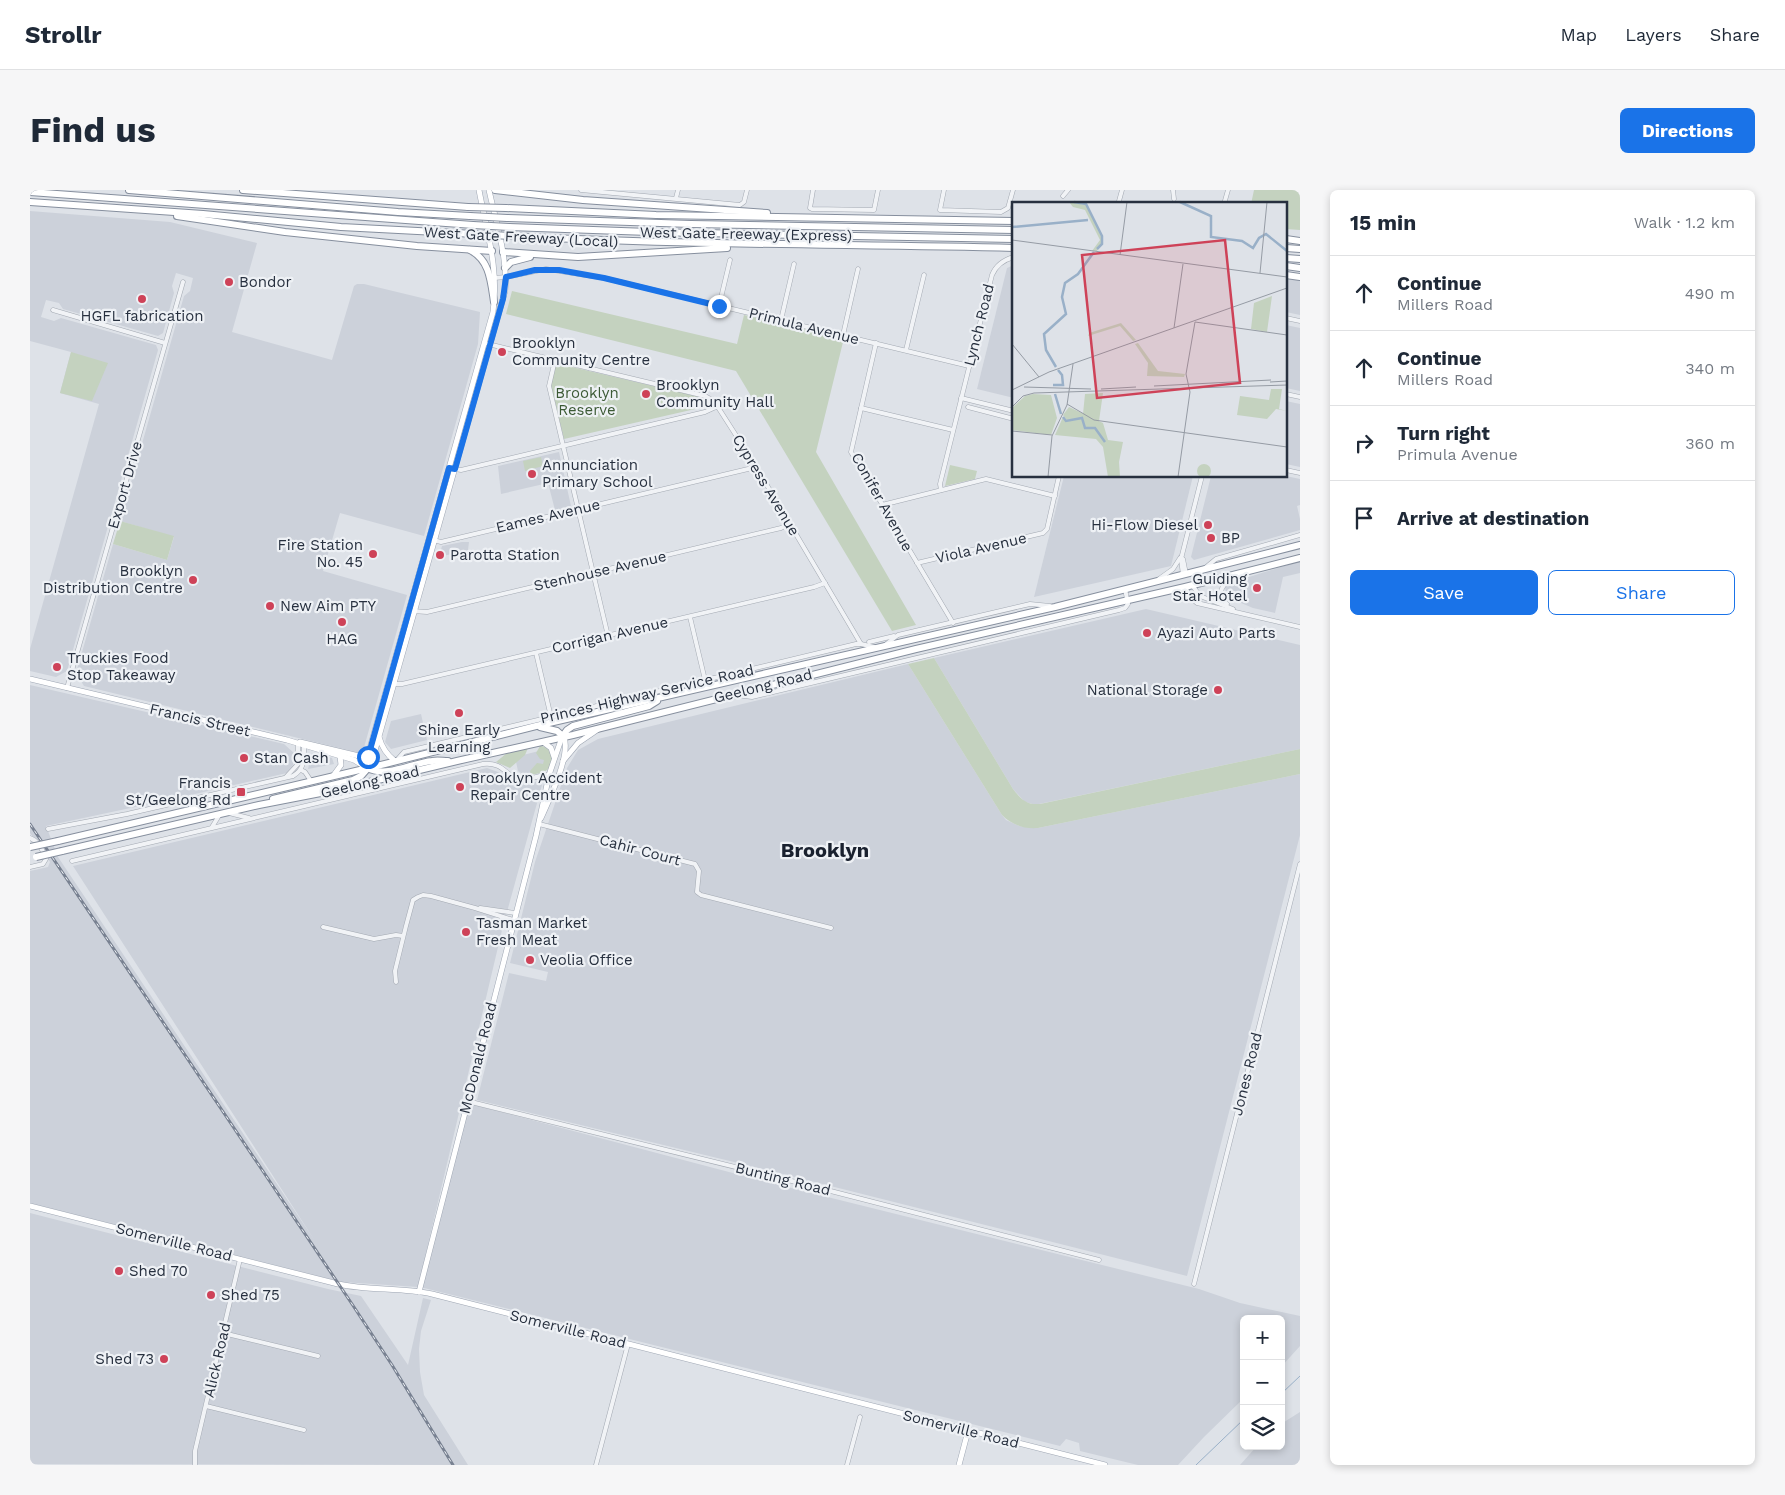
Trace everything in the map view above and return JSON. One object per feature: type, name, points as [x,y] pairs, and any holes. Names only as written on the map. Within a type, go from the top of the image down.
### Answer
[{"type":"highway","name":"West Gate Freeway (Express)","points":[[129,190],[398,212],[507,218],[691,224],[1012,230]]},
{"type":"highway","name":"West Gate Freeway (Local)","points":[[243,190],[468,207],[656,215],[1012,221]]},
{"type":"highway","points":[[495,190],[616,203],[766,213],[842,214],[883,219]]},
{"type":"highway","name":"West Gate Freeway (Express)","points":[[30,192],[509,227],[649,232],[1012,239]]},
{"type":"highway","name":"West Gate Freeway (Local)","points":[[30,202],[203,214],[341,227],[660,243],[1012,248]]},
{"type":"highway","points":[[124,209],[285,232],[417,246],[492,251]]},
{"type":"highway","points":[[1288,240],[1300,240]]},
{"type":"highway","points":[[503,252],[578,257],[771,244]]},
{"type":"highway","points":[[467,248],[480,257],[493,277],[494,302]]},
{"type":"highway","points":[[505,268],[511,262],[536,255]]},
{"type":"highway","name":"Geelong Road","points":[[30,847],[368,768],[536,726],[1055,607],[1300,545]]},
{"type":"highway","name":"Geelong Road","points":[[33,858],[223,813],[336,790],[602,728],[916,648],[1189,586],[1300,558]]},
{"type":"highway","points":[[1185,575],[1189,586]]},
{"type":"highway","points":[[712,687],[715,698]]},
{"type":"highway","points":[[536,726],[557,731],[563,736],[573,726],[649,706],[663,698]]},
{"type":"highway","points":[[259,805],[278,798],[353,780],[368,768],[375,772],[384,772],[430,761],[457,761]]},
{"type":"main road","points":[[479,190],[492,251],[493,277]]},
{"type":"main road","points":[[368,768],[374,757],[376,736],[488,344],[503,299],[506,277],[503,252],[489,190]]},
{"type":"main road","points":[[492,251],[503,252]]},
{"type":"main road","points":[[488,344],[494,302]]},
{"type":"main road","points":[[368,768],[368,757],[394,684],[412,610]]},
{"type":"main road","name":"Francis Street","points":[[30,679],[331,752]]},
{"type":"main road","points":[[561,764],[578,743],[602,728]]},
{"type":"main road","points":[[376,736],[389,756],[396,761]]},
{"type":"main road","name":"McDonald Road","points":[[419,1292],[538,825],[549,775],[563,736]]},
{"type":"main road","name":"McDonald Road","points":[[538,825],[561,764],[566,745],[563,736]]},
{"type":"main road","points":[[542,742],[552,749],[554,760]]},
{"type":"main road","points":[[331,752],[368,757]]},
{"type":"main road","points":[[331,752],[355,760],[368,768]]},
{"type":"main road","points":[[333,776],[341,765],[340,756]]},
{"type":"main road","points":[[549,775],[557,777]]},
{"type":"main road","name":"Somerville Road","points":[[30,1206],[341,1285],[419,1292],[1105,1465]]},
{"type":"main road","points":[[959,1465],[968,1431]]},
{"type":"street","points":[[581,190],[609,191],[740,205],[744,202],[747,190]]},
{"type":"street","points":[[676,198],[678,190]]},
{"type":"street","points":[[813,190],[810,204],[812,209],[874,210],[878,190]]},
{"type":"street","points":[[944,190],[940,210],[1004,212],[1008,208],[1013,190]]},
{"type":"street","points":[[1063,196],[1068,190]]},
{"type":"street","points":[[1119,201],[1122,190]]},
{"type":"street","points":[[1173,190],[1174,199]]},
{"type":"street","name":"Lynch Road","points":[[941,490],[940,484],[992,275],[998,264],[1012,258]]},
{"type":"street","points":[[719,306],[730,260]]},
{"type":"street","points":[[781,320],[794,264]]},
{"type":"street","points":[[843,335],[858,269]]},
{"type":"street","name":"Primula Avenue","points":[[493,277],[506,277],[535,270],[559,270],[604,278],[970,366]]},
{"type":"street","points":[[906,350],[924,275]]},
{"type":"street","name":"Export Drive","points":[[67,688],[183,282]]},
{"type":"street","points":[[53,310],[165,343]]},
{"type":"street","name":"Cypress Avenue","points":[[488,344],[705,396],[714,400],[755,465],[861,644]]},
{"type":"street","name":"Conifer Avenue","points":[[876,344],[851,452],[953,623]]},
{"type":"street","points":[[555,360],[549,386],[608,636]]},
{"type":"street","points":[[961,398],[1012,411]]},
{"type":"street","points":[[452,469],[461,470],[563,446],[705,412],[718,406]]},
{"type":"street","points":[[968,407],[1012,418]]},
{"type":"street","points":[[994,414],[996,407]]},
{"type":"street","points":[[861,408],[953,430]]},
{"type":"street","name":"Eames Avenue","points":[[432,540],[441,542],[748,469],[755,465]]},
{"type":"street","points":[[882,505],[986,480],[1055,496],[1059,478]]},
{"type":"street","points":[[1185,575],[1181,564],[1182,554],[1201,478]]},
{"type":"street","name":"Viola Avenue","points":[[917,563],[1045,531],[1055,496]]},
{"type":"street","name":"Stenhouse Avenue","points":[[412,610],[426,612],[781,528],[790,524]]},
{"type":"street","points":[[1201,571],[1214,560],[1300,535]]},
{"type":"street","points":[[1154,582],[1174,569],[1182,554]]},
{"type":"street","points":[[1233,574],[1222,587],[1220,594],[1223,601],[1242,613]]},
{"type":"street","name":"Corrigan Avenue","points":[[394,684],[402,684],[690,617],[818,586],[824,582]]},
{"type":"street","points":[[1189,586],[1201,597],[1242,613]]},
{"type":"street","points":[[1189,586],[1188,596],[1195,602],[1300,627]]},
{"type":"street","points":[[1125,589],[1128,600]]},
{"type":"street","points":[[869,642],[1030,604],[1055,607]]},
{"type":"street","points":[[690,617],[705,680]]},
{"type":"street","points":[[879,648],[898,635]]},
{"type":"street","name":"Princes Highway Service Road","points":[[396,761],[401,753],[405,751],[551,716],[861,644],[879,648]]},
{"type":"street","points":[[536,653],[551,716]]},
{"type":"street","points":[[772,672],[784,662]]},
{"type":"street","points":[[48,829],[127,814],[293,776],[301,770],[304,763],[301,744]]},
{"type":"street","points":[[286,777],[293,771],[298,760],[301,744]]},
{"type":"street","name":"Geelong Road","points":[[72,861],[485,764],[499,766],[521,780],[549,775]]},
{"type":"street","points":[[293,771],[301,770]]},
{"type":"street","name":"Geelong Road","points":[[301,770],[311,780]]},
{"type":"street","points":[[212,828],[223,813]]},
{"type":"street","name":"Geelong Road","points":[[223,813],[251,819]]},
{"type":"street","name":"Cahir Court","points":[[538,825],[695,864],[698,871],[697,892],[701,895],[831,928]]},
{"type":"street","points":[[30,838],[37,842],[46,859],[43,864],[30,867]]},
{"type":"street","name":"Jones Road","points":[[1194,1284],[1300,864]]},
{"type":"street","points":[[396,982],[394,971],[411,905],[418,896],[431,896],[513,920]]},
{"type":"street","points":[[475,908],[515,913]]},
{"type":"street","points":[[323,927],[374,939],[396,935],[403,936]]},
{"type":"street","name":"Bunting Road","points":[[467,1101],[780,1178],[1099,1260]]},
{"type":"street","name":"Alick Road","points":[[195,1463],[195,1451],[240,1259]]},
{"type":"street","points":[[223,1333],[318,1356]]},
{"type":"street","points":[[596,1465],[628,1344]]},
{"type":"street","points":[[206,1406],[304,1430]]},
{"type":"street","points":[[847,1465],[860,1417]]},
{"type":"shaded area","points":[[30,211],[170,222],[257,243],[232,332],[332,360],[354,286],[357,284],[364,284],[480,312],[478,344],[424,536],[340,513],[323,571],[407,595],[363,751],[360,753],[84,686],[76,673],[113,544],[167,560],[174,537],[120,521],[184,296],[190,291],[193,278],[176,273],[172,286],[174,293],[163,333],[158,336],[63,309],[59,303],[46,300],[41,317],[54,321],[61,318],[156,345],[158,350],[67,671],[56,677],[30,671],[30,649],[99,404],[60,393],[71,352],[30,341]]},
{"type":"shaded area","points":[[1012,266],[1012,398],[977,389],[1007,268]]},
{"type":"shaded area","points":[[1288,274],[1300,276],[1300,315],[1288,312]]},
{"type":"shaded area","points":[[1288,325],[1300,328],[1300,391],[1288,388]]},
{"type":"shaded area","points":[[1288,401],[1300,404],[1300,467],[1288,464]]},
{"type":"shaded area","name":"Annunciation Primary School","points":[[559,452],[571,506],[555,510],[548,483],[501,494],[498,466]]},
{"type":"shaded area","points":[[1288,476],[1300,479],[1300,505],[1297,506],[1300,530],[1194,560],[1191,557],[1211,478],[1288,478]]},
{"type":"shaded area","points":[[1064,478],[1193,478],[1171,566],[1034,597]]},
{"type":"shaded area","points":[[469,542],[468,550],[439,557],[442,546]]},
{"type":"shaded area","points":[[1300,561],[1300,573],[1283,577],[1275,613],[1253,608],[1227,597],[1225,587],[1233,582]]},
{"type":"shaded area","points":[[1146,609],[1300,645],[1300,749],[1039,804],[1025,802],[1013,789],[934,658]]},
{"type":"shaded area","points":[[908,664],[1002,815],[1006,820],[1019,826],[1038,828],[1300,774],[1300,835],[1187,1276],[775,1172],[477,1100],[509,973],[546,981],[548,972],[510,963],[535,862],[567,768],[578,750],[598,739]]},
{"type":"shaded area","points":[[30,685],[284,744],[295,754],[293,765],[287,773],[46,826],[58,857],[315,1241],[73,866],[487,768],[506,775],[514,787],[539,781],[542,785],[502,930],[418,1287],[342,1282],[30,1203],[30,871],[48,867],[50,862],[30,833]]},
{"type":"shaded area","points":[[421,714],[427,740],[391,749],[385,742],[391,721]]},
{"type":"shaded area","points":[[543,750],[545,769],[524,775],[518,771],[515,757]]},
{"type":"shaded area","points":[[312,753],[332,758],[334,764],[308,769]]},
{"type":"shaded area","points":[[467,1103],[771,1183],[1199,1289],[1240,1303],[1300,1316],[1300,1346],[1285,1363],[1285,1315],[1240,1315],[1240,1402],[1178,1465],[1138,1465],[1080,1451],[1079,1443],[1066,1439],[1060,1446],[420,1287]]},
{"type":"shaded area","points":[[30,1213],[361,1296],[408,1365],[423,1298],[431,1300],[421,1331],[419,1349],[424,1395],[468,1465],[30,1464]]},
{"type":"shaded area","points":[[1300,1412],[1300,1465],[1240,1465],[1253,1450],[1285,1450],[1285,1421]]},
{"type":"green space","points":[[1254,190],[1300,190],[1300,230],[1288,229],[1288,202],[1251,202]]},
{"type":"green space","points":[[512,291],[737,344],[744,315],[844,338],[816,452],[916,625],[892,631],[736,371],[506,314]]},
{"type":"green space","points":[[71,352],[108,363],[92,401],[60,393]]},
{"type":"green space","name":"Brooklyn Reserve","points":[[555,363],[700,397],[707,400],[707,404],[704,407],[564,439],[551,386]]},
{"type":"green space","points":[[541,457],[543,466],[525,471],[523,461]]},
{"type":"green space","points":[[950,465],[977,471],[975,479],[945,486]]},
{"type":"green space","points":[[120,521],[174,536],[167,560],[113,544]]},
{"type":"green space","points":[[934,658],[1013,789],[1027,802],[1040,804],[1300,749],[1300,774],[1038,828],[1019,826],[1002,815],[908,664]]},
{"type":"green space","points":[[540,746],[548,749],[550,752],[551,764],[547,770],[531,775],[530,771],[537,763],[543,764],[544,760],[540,759],[536,753]]},
{"type":"green space","points":[[528,748],[525,755],[510,768],[496,762],[507,753]]},
{"type":"waterway","points":[[1285,1390],[1300,1376]]},
{"type":"waterway","points":[[1196,1465],[1240,1423]]},
{"type":"railway","points":[[30,824],[352,1304],[453,1465]]},
{"type":"place","name":"Bondor","points":[[229,282]]},
{"type":"place","name":"HGFL fabrication","points":[[142,299]]},
{"type":"place","name":"Brooklyn Community Centre","points":[[502,352]]},
{"type":"place","name":"Brooklyn Community Hall","points":[[646,394]]},
{"type":"place","name":"Annunciation Primary School","points":[[532,474]]},
{"type":"place","name":"Hi-Flow Diesel","points":[[1208,525]]},
{"type":"place","name":"BP","points":[[1211,538]]},
{"type":"place","name":"Fire Station No. 45","points":[[373,554]]},
{"type":"place","name":"Parotta Station","points":[[440,555]]},
{"type":"place","name":"Brooklyn Distribution Centre","points":[[193,580]]},
{"type":"place","name":"Guiding Star Hotel","points":[[1257,588]]},
{"type":"place","name":"New Aim PTY","points":[[270,606]]},
{"type":"place","name":"HAG","points":[[342,622]]},
{"type":"place","name":"Ayazi Auto Parts","points":[[1147,633]]},
{"type":"place","name":"Truckies Food Stop Takeaway","points":[[57,667]]},
{"type":"place","name":"National Storage","points":[[1218,690]]},
{"type":"place","name":"Shine Early Learning","points":[[459,713]]},
{"type":"place","name":"Stan Cash","points":[[244,758]]},
{"type":"place","name":"Brooklyn Accident Repair Centre","points":[[460,787]]},
{"type":"place","name":"Francis St/Geelong Rd","points":[[241,792]]},
{"type":"place","name":"Tasman Market Fresh Meat","points":[[466,932]]},
{"type":"place","name":"Veolia Office","points":[[530,960]]},
{"type":"place","name":"Shed 70","points":[[119,1271]]},
{"type":"place","name":"Shed 75","points":[[211,1295]]},
{"type":"place","name":"Shed 73","points":[[164,1359]]},
{"type":"district","name":"Brooklyn","points":[[825,850]]},
{"type":"route","points":[[368,757],[449,468],[455,469],[503,299],[506,277],[535,270],[559,270],[604,278],[719,306]]}]
